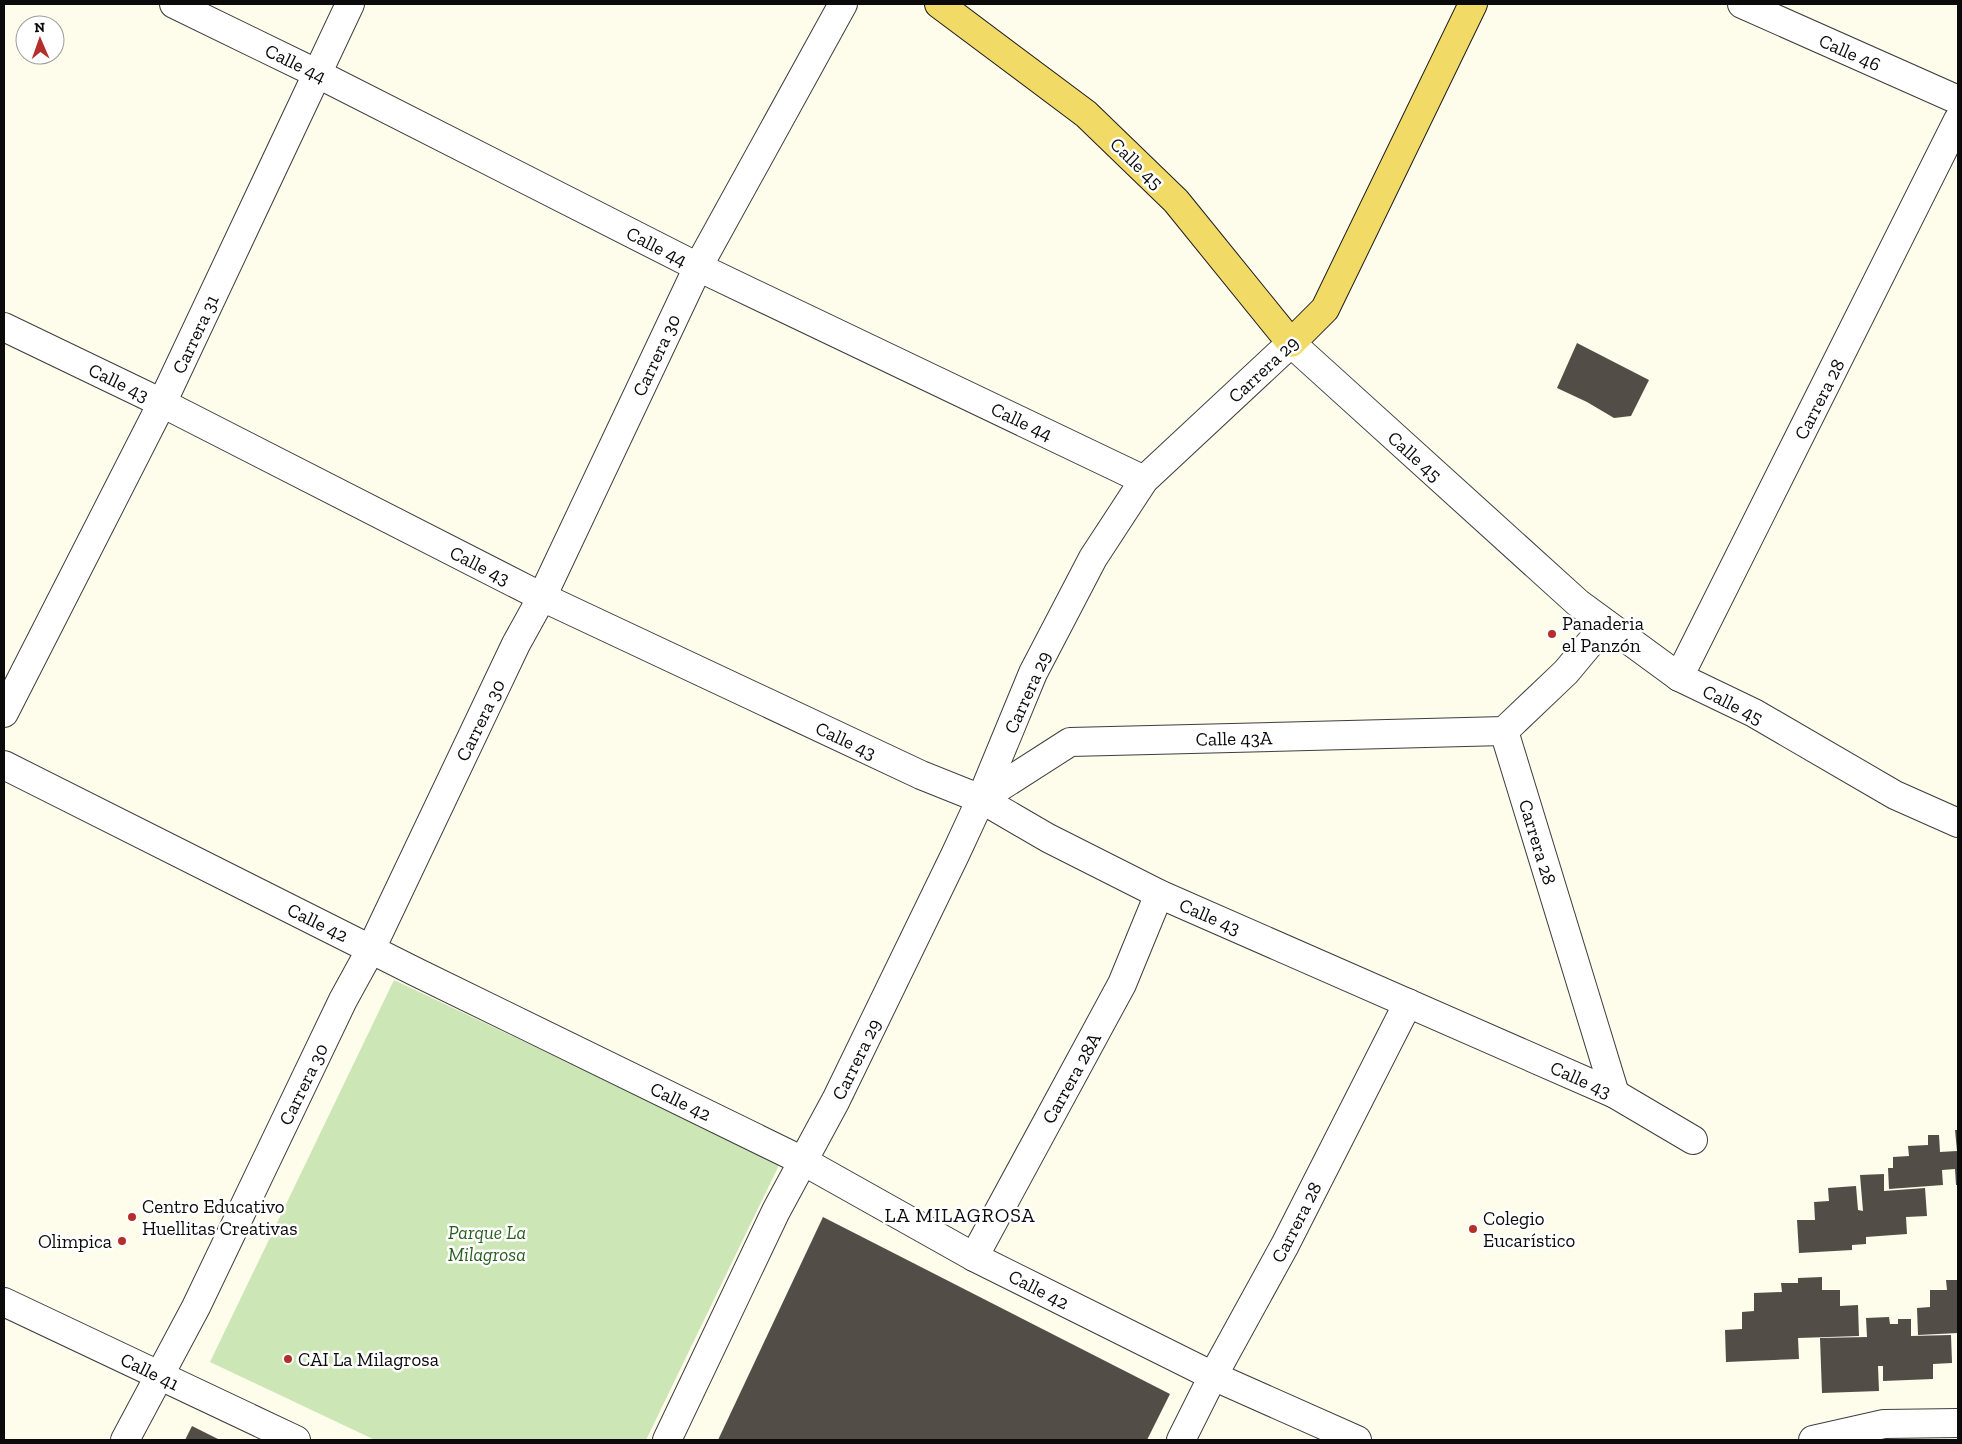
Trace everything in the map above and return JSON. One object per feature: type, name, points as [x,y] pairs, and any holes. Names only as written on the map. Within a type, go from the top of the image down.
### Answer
[{"type":"main road","name":"Calle 45","points":[[938,4],[1086,114],[1176,201],[1291,343]]},
{"type":"main road","name":"Carrera 29","points":[[1291,343],[1324,309],[1473,4]]},
{"type":"street","name":"Calle 44","points":[[174,4],[318,74],[698,267],[1144,480]]},
{"type":"street","name":"Carrera 31","points":[[4,713],[162,402],[350,4]]},
{"type":"street","name":"Carrera 30","points":[[125,1440],[196,1307],[343,1000],[371,949],[516,644],[542,597],[698,267],[843,4]]},
{"type":"street","name":"Calle 46","points":[[1742,4],[1958,100]]},
{"type":"street","name":"Carrera 28","points":[[1679,678],[1958,120]]},
{"type":"street","name":"Calle 43","points":[[4,327],[162,402],[542,597],[921,775],[981,799],[1048,838],[1159,894],[1614,1094],[1693,1140]]},
{"type":"street","name":"Carrera 29","points":[[667,1440],[776,1211],[836,1100],[981,799],[1033,672],[1093,558],[1144,480],[1291,343]]},
{"type":"street","name":"Calle 45","points":[[1291,343],[1578,603],[1679,678],[1754,713],[1895,795],[1958,823]]},
{"type":"street","points":[[1504,731],[1566,672],[1606,624]]},
{"type":"street","name":"Carrera 28","points":[[1504,731],[1614,1094]]},
{"type":"street","name":"Calle 43A","points":[[981,799],[1070,742],[1504,731]]},
{"type":"street","name":"Calle 42","points":[[4,765],[371,949],[803,1161],[974,1257],[1213,1376],[1356,1440]]},
{"type":"street","name":"Carrera 28A","points":[[974,1257],[1122,984],[1159,894]]},
{"type":"street","name":"Carrera 28","points":[[1182,1440],[1213,1376],[1285,1245],[1408,1003]]},
{"type":"street","name":"Calle 41","points":[[4,1302],[159,1375],[278,1437]]},
{"type":"street","points":[[1812,1440],[1884,1424],[1958,1423]]},
{"type":"green space","name":"Parque La Milagrosa","points":[[394,980],[780,1163],[646,1440],[375,1440],[210,1362]]},
{"type":"building","points":[[1577,343],[1649,380],[1631,416],[1614,418],[1587,402],[1557,388]]},
{"type":"building","points":[[1955,1130],[1958,1130],[1958,1185],[1956,1185],[1955,1169],[1942,1170],[1943,1185],[1889,1189],[1888,1168],[1893,1168],[1893,1157],[1909,1156],[1908,1146],[1928,1145],[1928,1135],[1939,1135],[1940,1152],[1957,1151]]},
{"type":"building","points":[[1884,1174],[1884,1191],[1925,1188],[1927,1216],[1906,1217],[1907,1234],[1866,1237],[1866,1244],[1852,1245],[1852,1250],[1799,1253],[1797,1220],[1815,1220],[1814,1202],[1829,1201],[1828,1188],[1856,1186],[1858,1210],[1863,1211],[1860,1175]]},
{"type":"building","points":[[823,1217],[1170,1394],[1147,1440],[718,1440]]},
{"type":"building","points":[[1822,1277],[1822,1290],[1840,1290],[1840,1306],[1858,1305],[1859,1336],[1798,1338],[1799,1359],[1726,1362],[1725,1330],[1742,1329],[1742,1312],[1754,1311],[1754,1293],[1782,1292],[1781,1283],[1798,1283],[1798,1278]]},
{"type":"building","points":[[1946,1280],[1958,1280],[1958,1333],[1918,1335],[1917,1308],[1930,1307],[1930,1290],[1947,1290]]},
{"type":"building","points":[[1889,1317],[1890,1324],[1898,1324],[1898,1319],[1911,1319],[1911,1336],[1951,1335],[1952,1363],[1933,1364],[1933,1379],[1883,1381],[1883,1366],[1878,1366],[1879,1391],[1822,1393],[1820,1338],[1867,1337],[1866,1318]]},
{"type":"building","points":[[192,1426],[220,1440],[185,1440]]},
{"type":"place","name":"Panaderia el Panzón","points":[[1552,634]]},
{"type":"place","name":"Centro Educativo Huellitas Creativas","points":[[132,1217]]},
{"type":"place","name":"Colegio Eucarístico","points":[[1473,1229]]},
{"type":"place","name":"Olimpica","points":[[122,1241]]},
{"type":"place","name":"CAI La Milagrosa","points":[[288,1359]]},
{"type":"district","name":"LA MILAGROSA","points":[[960,1215]]}]
